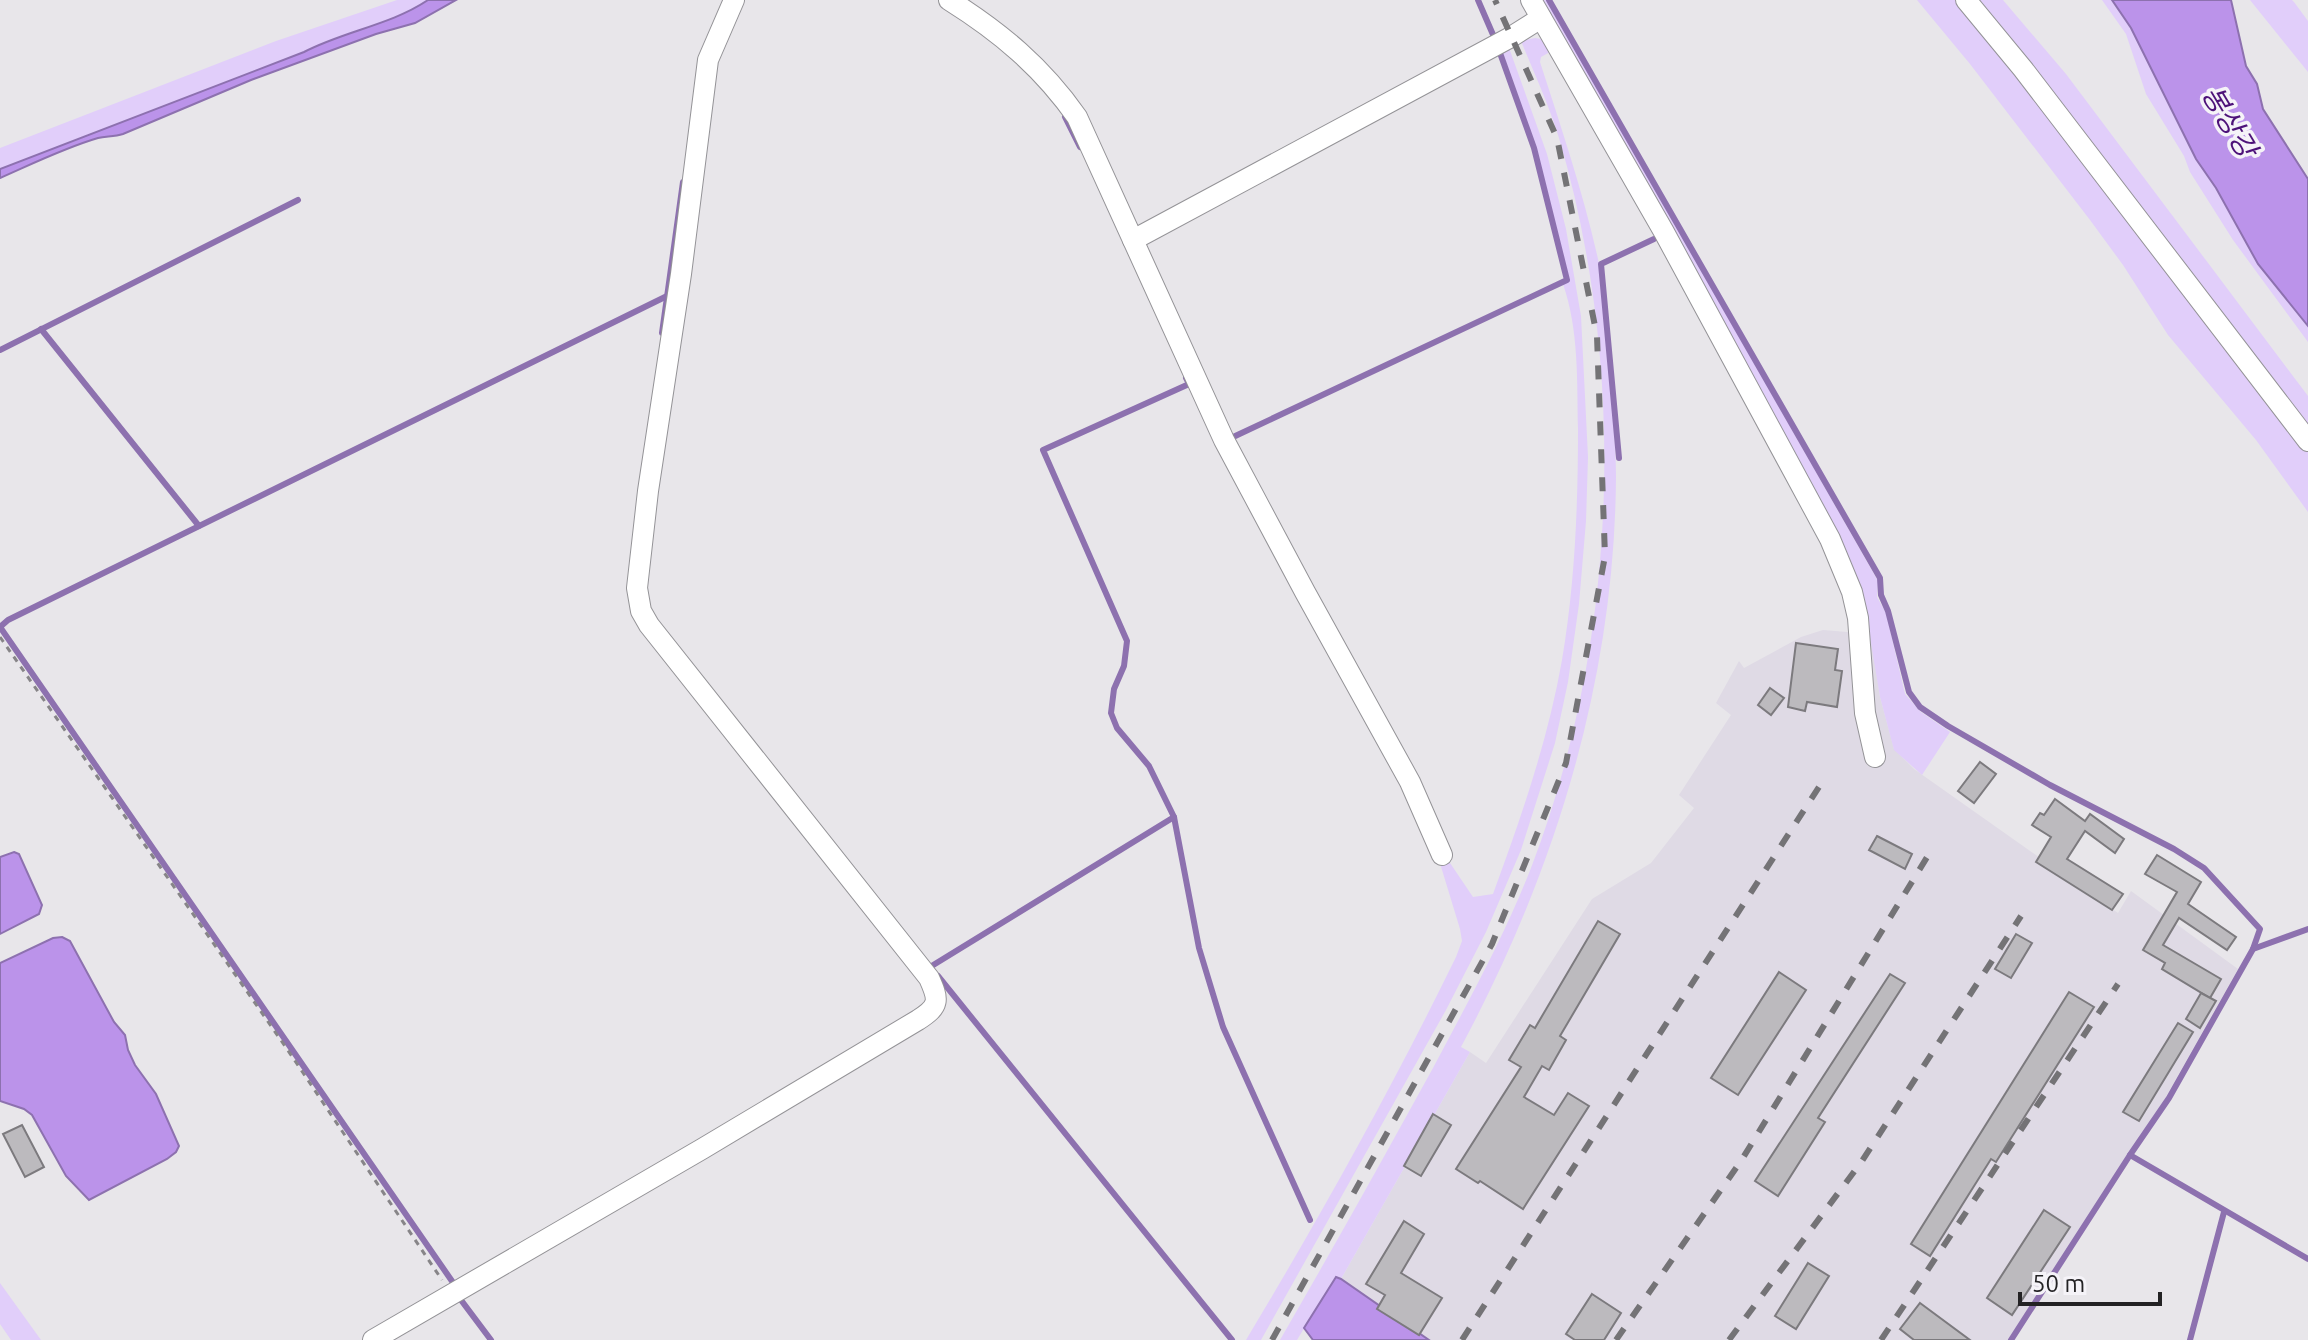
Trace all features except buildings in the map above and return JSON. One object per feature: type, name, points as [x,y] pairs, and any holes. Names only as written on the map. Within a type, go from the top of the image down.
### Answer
[{"type":"street","points":[[373,1340],[918,1020],[932,1011],[936,1003],[937,996],[929,978],[649,625],[638,600],[648,491],[681,274],[708,60],[734,0]]},
{"type":"street","points":[[949,0],[1009,42],[1057,89],[1077,117],[1224,440],[1410,782],[1442,855]]},
{"type":"street","points":[[1966,0],[2033,81],[2308,441]]},
{"type":"street","points":[[1133,240],[1511,37],[1536,9],[1686,272],[1830,539],[1852,592],[1858,618],[1865,713],[1875,757]]},
{"type":"path","points":[[0,637],[287,1049],[452,1294]]},
{"type":"shaded area","points":[[397,0],[428,0],[383,22],[0,169],[0,148],[276,41]]},
{"type":"shaded area","points":[[1538,0],[1547,0],[1878,581],[1877,597],[1886,613],[1905,694],[1921,712],[1950,732],[1922,775],[1894,750],[1880,697],[1864,601]]},
{"type":"shaded area","points":[[1917,0],[1959,0],[2308,449],[2308,512],[2256,440],[2168,335],[2090,220]]},
{"type":"shaded area","points":[[1972,0],[2003,0],[2066,74],[2308,396],[2308,433]]},
{"type":"shaded area","points":[[2102,0],[2112,0],[2131,28],[2196,159],[2259,264],[2308,326],[2308,342],[2233,240],[2190,172],[2184,156],[2146,94],[2126,34]]},
{"type":"shaded area","points":[[2250,0],[2294,2],[2308,21],[2308,72]]},
{"type":"shaded area","points":[[1541,39],[1550,52],[1541,57],[1540,62],[1586,209],[1605,301],[1616,476],[1613,551],[1605,625],[1592,698],[1552,842],[1495,980],[1461,1047],[1470,1052],[1341,1279],[1335,1277],[1297,1340],[1280,1340],[1433,1068],[1509,919],[1531,868],[1560,781],[1582,691],[1596,599],[1604,506],[1603,412],[1596,319],[1581,227],[1559,138],[1521,41]]},
{"type":"shaded area","points":[[1508,45],[1547,154],[1566,229],[1581,316],[1588,457],[1586,521],[1568,682],[1555,743],[1521,850],[1486,932],[1446,1010],[1261,1340],[1246,1340],[1355,1151],[1456,957],[1462,941],[1460,929],[1439,860],[1446,857],[1473,897],[1493,894],[1533,778],[1556,690],[1570,603],[1575,545],[1578,458],[1576,356],[1572,319],[1563,284],[1568,282],[1554,222],[1530,134],[1500,47]]},
{"type":"shaded area","points":[[1823,630],[1871,634],[1880,697],[1894,749],[1914,769],[2118,913],[2131,891],[2238,969],[2164,1100],[2008,1340],[1430,1340],[1341,1279],[1470,1052],[1486,1063],[1592,899],[1651,863],[1694,808],[1679,795],[1731,715],[1716,703],[1739,661],[1744,668],[1801,637]]},
{"type":"shaded area","points":[[0,1283],[41,1340],[11,1340],[0,1324]]},
{"type":"water","points":[[428,0],[456,0],[415,23],[376,34],[251,80],[123,134],[73,146],[0,178],[0,169],[383,22]]},
{"type":"water","name":"봉상강","points":[[2112,0],[2231,0],[2246,66],[2257,84],[2263,109],[2308,179],[2308,326],[2258,264],[2216,188],[2196,159],[2131,28]]},
{"type":"water","points":[[14,852],[19,854],[42,905],[39,914],[0,934],[0,857]]},
{"type":"water","points":[[62,937],[70,941],[114,1022],[125,1035],[135,1065],[156,1094],[179,1146],[167,1159],[89,1200],[66,1176],[32,1115],[0,1101],[0,963],[53,938]]},
{"type":"water","points":[[1336,1277],[1429,1340],[1313,1340],[1304,1328]]},
{"type":"waterway","points":[[1478,0],[1494,37]]},
{"type":"waterway","points":[[1549,0],[1880,578],[1881,595],[1909,692],[1920,707],[2050,785],[2174,849],[2204,868],[2260,929],[2253,949]]},
{"type":"waterway","points":[[1231,438],[1567,280],[1534,148],[1500,53]]},
{"type":"waterway","points":[[1065,117],[1080,147]]},
{"type":"waterway","points":[[662,333],[683,182]]},
{"type":"waterway","points":[[0,350],[298,200]]},
{"type":"waterway","points":[[1619,458],[1601,264],[1654,239]]},
{"type":"waterway","points":[[454,1284],[0,627],[8,620],[667,296]]},
{"type":"waterway","points":[[41,329],[199,526]]},
{"type":"waterway","points":[[1186,378],[1189,384],[1043,450],[1127,641],[1124,666],[1114,689],[1111,713],[1117,728],[1149,766],[1174,817],[1199,948],[1223,1027],[1310,1220]]},
{"type":"waterway","points":[[930,967],[1174,817]]},
{"type":"waterway","points":[[2130,1155],[2169,1098],[2253,949],[2308,929]]},
{"type":"waterway","points":[[938,976],[1232,1340]]},
{"type":"waterway","points":[[2011,1340],[2130,1155],[2308,1259]]},
{"type":"waterway","points":[[2190,1340],[2224,1212]]},
{"type":"waterway","points":[[461,1300],[491,1340]]},
{"type":"railway","points":[[1272,1340],[1492,944],[1566,763],[1605,556],[1597,336],[1557,138],[1495,0]]},
{"type":"railway","points":[[1462,1340],[1819,787]]},
{"type":"railway","points":[[1616,1340],[1741,1161],[1929,854]]},
{"type":"railway","points":[[1729,1340],[1862,1161],[2021,916]]},
{"type":"railway","points":[[1881,1340],[2118,984]]}]
